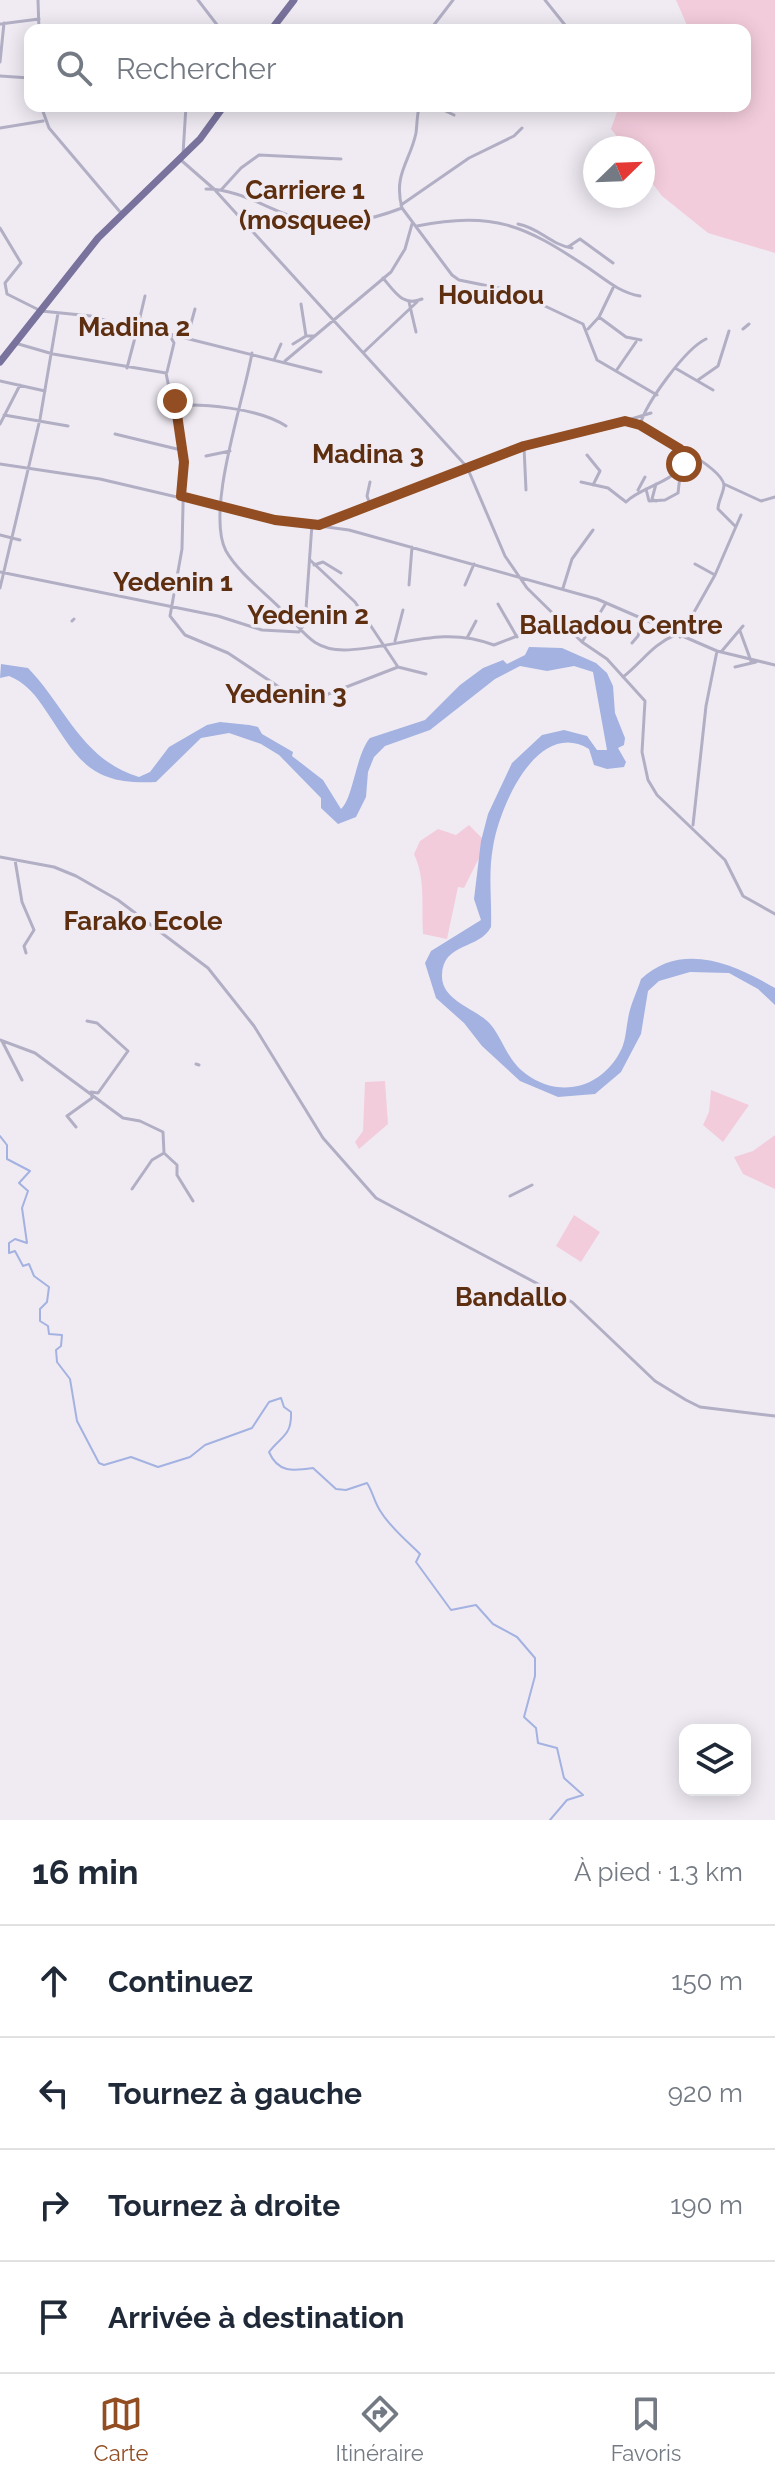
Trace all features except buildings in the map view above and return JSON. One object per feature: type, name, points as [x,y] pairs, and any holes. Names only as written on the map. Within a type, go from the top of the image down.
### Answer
[{"type":"highway","points":[[276,24],[294,0]]},
{"type":"highway","points":[[0,362],[121,213],[208,131],[220,112]]},
{"type":"street","points":[[38,0],[39,24]]},
{"type":"street","points":[[198,0],[219,24]]},
{"type":"street","points":[[435,24],[453,0]]},
{"type":"street","points":[[545,0],[564,24]]},
{"type":"street","points":[[0,62],[2,23],[39,19]]},
{"type":"street","points":[[0,76],[24,78]]},
{"type":"street","points":[[42,112],[64,151],[121,213]]},
{"type":"street","points":[[185,112],[181,156],[467,467],[516,575],[569,630],[607,659],[645,701],[642,752],[648,780],[657,795],[725,860],[743,896],[775,914]]},
{"type":"street","points":[[417,112],[415,136],[400,176],[401,207],[455,278],[513,291],[583,324],[588,330],[597,360],[657,395]]},
{"type":"street","points":[[448,112],[454,115]]},
{"type":"street","points":[[0,128],[44,120]]},
{"type":"street","points":[[206,189],[221,190],[311,222],[349,224],[401,207],[469,158],[514,136],[522,128]]},
{"type":"street","points":[[221,190],[241,168],[259,155],[341,159]]},
{"type":"street","points":[[417,226],[479,219],[510,224],[533,229],[559,246],[570,248],[580,239],[613,263]]},
{"type":"street","points":[[285,361],[398,263],[411,237],[413,223]]},
{"type":"street","points":[[510,224],[571,256],[613,288],[640,296]]},
{"type":"street","points":[[0,228],[21,263],[5,283],[7,294],[41,311],[91,316],[137,330],[187,338],[321,372]]},
{"type":"street","points":[[383,278],[409,302],[416,332]]},
{"type":"street","points":[[588,330],[599,317],[613,288]]},
{"type":"street","points":[[127,368],[145,296]]},
{"type":"street","points":[[364,352],[422,299]]},
{"type":"street","points":[[409,302],[417,302]]},
{"type":"street","points":[[301,304],[306,336]]},
{"type":"street","points":[[187,338],[195,309]]},
{"type":"street","points":[[0,588],[40,419],[58,313]]},
{"type":"street","points":[[599,317],[626,337],[638,341],[616,371]]},
{"type":"street","points":[[743,329],[749,324]]},
{"type":"street","points":[[698,380],[718,366],[729,331]]},
{"type":"street","points":[[169,334],[174,343]]},
{"type":"street","points":[[293,344],[306,336],[314,336]]},
{"type":"street","points":[[181,337],[174,343],[166,373],[184,462],[182,549],[170,616],[178,631],[228,653],[294,693],[323,696],[398,667],[426,674]]},
{"type":"street","points":[[640,425],[683,355],[706,339]]},
{"type":"street","points":[[15,343],[53,354],[166,373]]},
{"type":"street","points":[[274,360],[281,344]]},
{"type":"street","points":[[252,353],[230,451],[219,520],[227,552],[284,611],[299,632],[325,648],[467,638],[482,638],[494,645],[535,629],[569,630]]},
{"type":"street","points":[[675,368],[713,390]]},
{"type":"street","points":[[0,381],[45,391]]},
{"type":"street","points":[[0,424],[20,385]]},
{"type":"street","points":[[173,406],[203,405],[277,420],[286,426]]},
{"type":"street","points":[[319,525],[524,446],[651,413]]},
{"type":"street","points":[[4,415],[68,426]]},
{"type":"street","points":[[625,421],[640,425],[701,460],[724,484],[761,501],[775,497]]},
{"type":"street","points":[[115,434],[181,450]]},
{"type":"street","points":[[524,446],[526,490]]},
{"type":"street","points":[[646,489],[649,501],[678,493],[680,449]]},
{"type":"street","points":[[206,456],[230,451]]},
{"type":"street","points":[[587,455],[600,471],[593,485]]},
{"type":"street","points":[[0,464],[181,496],[275,520],[319,525],[412,547],[563,588],[606,603],[719,652],[775,665]]},
{"type":"street","points":[[637,492],[656,484],[681,467]]},
{"type":"street","points":[[581,482],[608,488],[626,502],[637,492],[645,477]]},
{"type":"street","points":[[370,482],[367,491],[370,504]]},
{"type":"street","points":[[656,484],[652,499],[656,501]]},
{"type":"street","points":[[724,484],[718,509],[735,526]]},
{"type":"street","points":[[623,677],[641,662],[657,642],[678,636],[715,575],[741,515]]},
{"type":"street","points":[[329,527],[337,518]]},
{"type":"street","points":[[299,632],[305,623],[312,524]]},
{"type":"street","points":[[563,588],[572,559],[593,530]]},
{"type":"street","points":[[0,535],[20,540]]},
{"type":"street","points":[[409,585],[412,547]]},
{"type":"street","points":[[310,560],[355,602],[387,645],[398,667]]},
{"type":"street","points":[[314,565],[323,562],[341,573]]},
{"type":"street","points":[[465,585],[474,564]]},
{"type":"street","points":[[695,564],[715,575]]},
{"type":"street","points":[[2,572],[171,609],[218,616],[262,630],[299,632]]},
{"type":"street","points":[[582,642],[606,603]]},
{"type":"street","points":[[498,604],[517,637]]},
{"type":"street","points":[[395,642],[403,610]]},
{"type":"street","points":[[632,643],[638,636],[643,619]]},
{"type":"street","points":[[467,638],[476,621]]},
{"type":"street","points":[[692,827],[706,706],[719,652],[742,628],[754,662]]},
{"type":"street","points":[[735,667],[754,662]]},
{"type":"street","points":[[0,857],[54,867],[76,876],[151,922],[215,975],[254,1026],[323,1138],[376,1198],[572,1302],[655,1381],[686,1400],[700,1407],[775,1416]]},
{"type":"street","points":[[15,860],[22,902],[34,930],[24,946],[26,953]]},
{"type":"street","points":[[87,1021],[97,1023],[128,1051],[98,1093],[91,1092]]},
{"type":"street","points":[[1,1040],[35,1053],[123,1118],[140,1121],[163,1132],[164,1153],[177,1165],[177,1175],[193,1201]]},
{"type":"street","points":[[1,1040],[22,1080]]},
{"type":"street","points":[[76,1127],[67,1116],[92,1098],[91,1092]]},
{"type":"street","points":[[132,1189],[152,1160],[164,1153]]},
{"type":"street","points":[[510,1196],[532,1185]]},
{"type":"shaded area","points":[[676,0],[775,0],[775,253],[708,233],[655,187],[655,136],[617,136],[611,129],[617,112],[751,112],[751,24],[686,24]]},
{"type":"shaded area","points":[[469,825],[482,838],[482,852],[464,888],[458,887],[447,939],[423,934],[422,883],[414,854],[420,841],[438,829],[456,835]]},
{"type":"shaded area","points":[[385,1081],[388,1124],[359,1149],[355,1142],[363,1131],[365,1082]]},
{"type":"shaded area","points":[[711,1090],[749,1105],[723,1142],[703,1125],[709,1112]]},
{"type":"shaded area","points":[[775,1135],[775,1189],[743,1174],[734,1157],[753,1151]]},
{"type":"shaded area","points":[[574,1215],[600,1232],[581,1262],[556,1246]]},
{"type":"water","points":[[529,647],[562,648],[596,663],[607,673],[613,686],[615,713],[625,738],[624,745],[618,748],[626,762],[624,767],[607,769],[594,765],[589,749],[570,743],[553,746],[537,756],[524,772],[503,811],[493,847],[491,927],[478,940],[448,957],[442,975],[447,992],[491,1025],[514,1063],[526,1074],[539,1082],[567,1087],[593,1080],[614,1061],[623,1044],[630,1009],[641,979],[657,967],[673,961],[708,960],[743,971],[775,988],[775,1005],[758,989],[729,973],[690,972],[659,981],[648,991],[641,1034],[621,1072],[595,1094],[558,1097],[520,1081],[436,998],[425,963],[431,951],[481,920],[474,899],[481,841],[488,814],[512,763],[542,735],[564,730],[587,736],[597,750],[607,750],[593,672],[574,666],[547,671],[520,666],[495,679],[430,730],[385,746],[374,757],[368,772],[366,797],[356,817],[338,824],[321,808],[321,798],[279,755],[261,744],[229,733],[201,738],[156,782],[132,782],[98,773],[75,753],[28,688],[9,676],[0,678],[1,664],[28,668],[89,745],[119,769],[139,777],[150,772],[169,747],[207,725],[220,722],[258,727],[262,734],[293,752],[292,756],[323,780],[341,809],[349,796],[361,754],[370,738],[425,720],[460,685],[483,668],[503,660],[507,664],[525,655]]},
{"type":"waterway","points":[[0,1136],[7,1145],[7,1159],[30,1171],[19,1183],[28,1191],[22,1208],[27,1243],[15,1239],[9,1243],[9,1253],[15,1251],[23,1266],[29,1264],[34,1276],[49,1287],[47,1302],[40,1309],[40,1321],[48,1326],[49,1334],[62,1335],[61,1346],[56,1350],[57,1362],[70,1379],[77,1421],[99,1463],[104,1465],[131,1457],[158,1467],[190,1457],[205,1445],[252,1428],[269,1402],[281,1398],[284,1407],[291,1412],[291,1420],[288,1431],[269,1452],[277,1464],[293,1470],[313,1468],[336,1489],[346,1490],[367,1483],[385,1518],[420,1554],[416,1562],[451,1610],[476,1605],[493,1624],[517,1637],[535,1658],[535,1676],[524,1717],[536,1728],[538,1743],[557,1748],[564,1778],[583,1795],[567,1800],[550,1820]]},
{"type":"district","name":"Carriere 1 (mosquee)","points":[[305,205]]},
{"type":"district","name":"Houidou","points":[[491,295]]},
{"type":"district","name":"Madina 2","points":[[134,327]]},
{"type":"district","name":"Madina 3","points":[[368,454]]},
{"type":"district","name":"Yedenin 1","points":[[173,582]]},
{"type":"district","name":"Yedenin 2","points":[[308,615]]},
{"type":"district","name":"Balladou Centre","points":[[621,625]]},
{"type":"district","name":"Yedenin 3","points":[[286,694]]},
{"type":"district","name":"Farako Ecole","points":[[143,921]]},
{"type":"district","name":"Bandallo","points":[[511,1297]]},
{"type":"route","points":[[175,401],[184,462],[181,496],[297,524],[319,525],[524,446],[625,421],[640,425],[672,443],[680,449],[684,464]]}]
